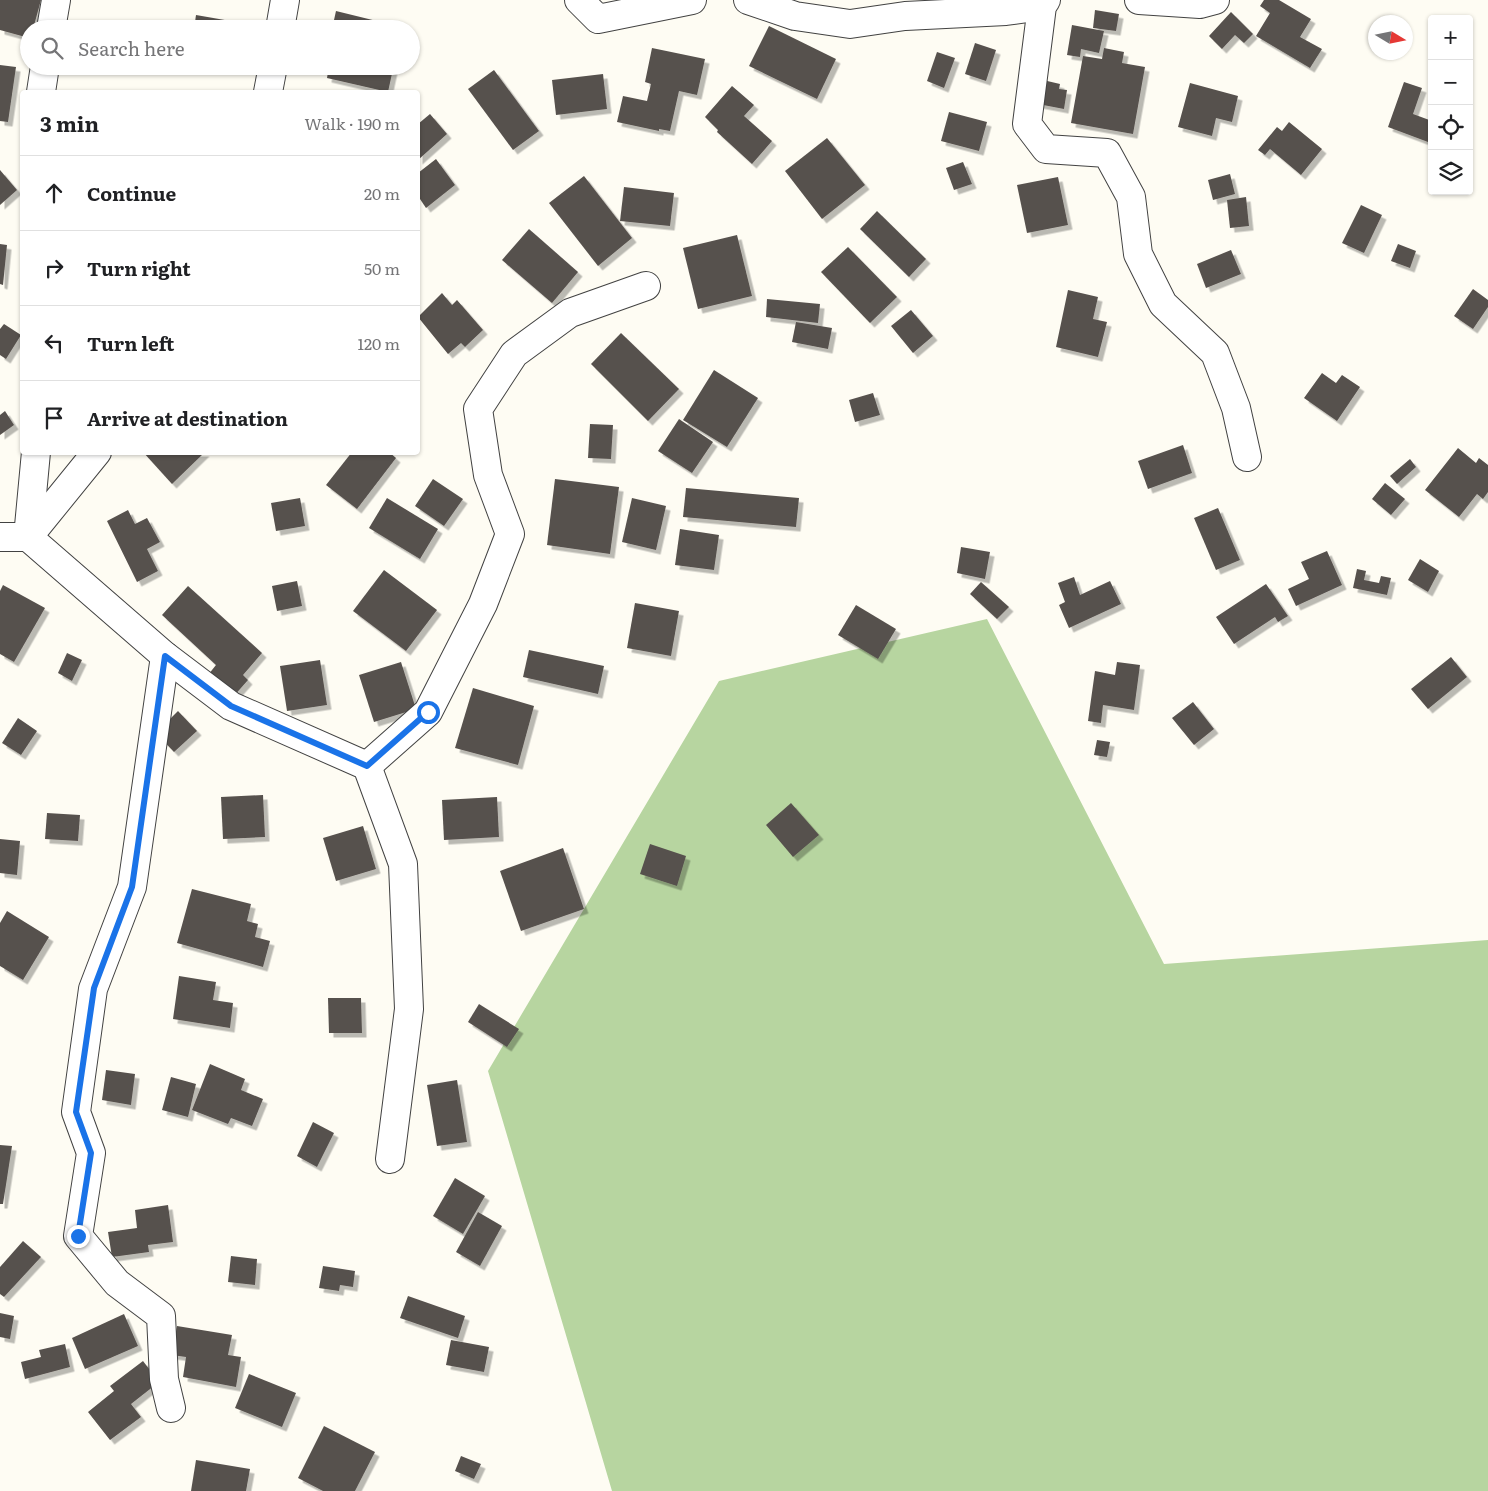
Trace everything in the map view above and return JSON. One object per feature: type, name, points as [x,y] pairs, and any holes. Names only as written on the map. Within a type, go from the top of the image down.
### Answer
[{"type":"street","points":[[53,20],[56,0]]},
{"type":"street","points":[[282,20],[285,0]]},
{"type":"street","points":[[579,0],[598,20],[692,0]]},
{"type":"street","points":[[748,0],[795,16],[850,24],[905,16],[1006,11],[1044,3],[1027,124],[1046,148],[1107,153],[1131,197],[1138,254],[1163,304],[1215,353],[1236,408],[1247,457]]},
{"type":"street","points":[[1139,0],[1200,4],[1216,0]]},
{"type":"street","points":[[41,90],[44,75]]},
{"type":"street","points":[[268,90],[271,75]]},
{"type":"street","points":[[367,766],[428,712],[483,604],[510,534],[488,475],[478,409],[514,354],[522,348],[570,313],[646,286]]},
{"type":"street","points":[[28,537],[36,455]]},
{"type":"street","points":[[28,537],[95,455]]},
{"type":"street","points":[[0,536],[28,537],[165,656],[231,706],[367,766],[403,864],[409,1009],[390,1159]]},
{"type":"street","points":[[165,656],[132,887],[94,988],[76,1112],[91,1153],[78,1236],[117,1283],[161,1316],[164,1379],[170,1408]]},
{"type":"green space","points":[[987,619],[1164,964],[1488,940],[1488,1491],[612,1491],[488,1071],[719,681]]},
{"type":"building","points":[[0,0],[41,0],[35,20],[20,20],[20,36],[0,30]]},
{"type":"building","points":[[1264,0],[1279,0],[1311,19],[1300,37],[1322,49],[1310,68],[1256,36],[1270,13],[1260,6]]},
{"type":"building","points":[[1095,10],[1119,14],[1116,31],[1093,28]]},
{"type":"building","points":[[336,11],[373,20],[334,20]]},
{"type":"building","points":[[1231,12],[1253,34],[1244,43],[1235,35],[1222,49],[1209,36]]},
{"type":"building","points":[[196,15],[225,20],[195,20]]},
{"type":"building","points":[[1072,25],[1104,31],[1099,53],[1081,49],[1080,57],[1067,55]]},
{"type":"building","points":[[769,26],[836,59],[817,99],[749,66]]},
{"type":"building","points":[[975,43],[996,50],[986,81],[965,74]]},
{"type":"building","points":[[652,48],[705,59],[697,95],[679,91],[670,131],[659,129],[659,131],[617,122],[623,96],[647,101],[651,84],[645,82]]},
{"type":"building","points":[[1104,48],[1124,52],[1122,63],[1145,67],[1133,134],[1071,123],[1083,56],[1102,59]]},
{"type":"building","points":[[937,52],[955,58],[944,88],[927,81]]},
{"type":"building","points":[[0,65],[16,67],[8,122],[0,121]]},
{"type":"building","points":[[494,70],[539,131],[513,150],[468,89]]},
{"type":"building","points":[[603,74],[607,109],[556,115],[552,80]]},
{"type":"building","points":[[328,75],[392,75],[388,90],[379,90],[327,78]]},
{"type":"building","points":[[1043,80],[1060,84],[1059,89],[1067,90],[1064,109],[1038,104]]},
{"type":"building","points":[[1404,82],[1422,88],[1413,114],[1428,120],[1428,142],[1388,127]]},
{"type":"building","points":[[1190,83],[1238,96],[1232,122],[1216,118],[1212,136],[1178,127]]},
{"type":"building","points":[[732,86],[754,105],[744,116],[772,141],[752,164],[717,132],[718,130],[705,117]]},
{"type":"building","points":[[949,112],[987,122],[979,151],[941,141]]},
{"type":"building","points":[[430,114],[447,134],[420,158],[420,122]]},
{"type":"building","points":[[1289,122],[1322,149],[1301,175],[1270,149],[1265,155],[1258,150],[1277,127],[1282,131]]},
{"type":"building","points":[[827,138],[865,185],[822,219],[785,171]]},
{"type":"building","points":[[436,159],[455,185],[426,208],[420,199],[420,171]]},
{"type":"building","points":[[963,162],[972,184],[954,190],[946,168]]},
{"type":"building","points":[[0,170],[17,190],[0,205]]},
{"type":"building","points":[[1230,174],[1235,194],[1213,200],[1208,180]]},
{"type":"building","points":[[584,176],[632,238],[598,266],[549,203]]},
{"type":"building","points":[[1058,177],[1068,225],[1027,233],[1017,185]]},
{"type":"building","points":[[624,187],[674,193],[670,226],[620,221]]},
{"type":"building","points":[[1246,197],[1249,226],[1230,228],[1227,200]]},
{"type":"building","points":[[1361,205],[1382,215],[1364,253],[1342,243]]},
{"type":"building","points":[[877,211],[926,259],[909,277],[860,229]]},
{"type":"building","points":[[529,229],[578,272],[552,303],[502,260]]},
{"type":"building","points":[[737,235],[752,296],[698,309],[683,248]]},
{"type":"building","points":[[0,244],[7,245],[3,285],[0,284]]},
{"type":"building","points":[[1398,244],[1416,251],[1410,268],[1391,261]]},
{"type":"building","points":[[848,247],[897,297],[870,323],[821,272]]},
{"type":"building","points":[[1231,250],[1241,274],[1206,288],[1197,264]]},
{"type":"building","points":[[1473,289],[1488,300],[1488,307],[1473,329],[1454,316]]},
{"type":"building","points":[[1068,290],[1098,297],[1093,319],[1107,322],[1098,357],[1056,347]]},
{"type":"building","points":[[442,293],[452,305],[457,300],[483,330],[465,347],[461,343],[448,354],[420,319],[420,315]]},
{"type":"building","points":[[767,299],[820,304],[818,323],[766,317]]},
{"type":"building","points":[[911,310],[933,336],[913,353],[891,326]]},
{"type":"building","points":[[796,322],[832,328],[828,349],[792,342]]},
{"type":"building","points":[[4,324],[20,334],[6,359],[0,355],[0,329]]},
{"type":"building","points":[[621,333],[679,389],[648,421],[591,364]]},
{"type":"building","points":[[714,370],[758,398],[727,447],[683,420]]},
{"type":"building","points":[[1322,373],[1336,383],[1342,375],[1360,387],[1337,421],[1304,398]]},
{"type":"building","points":[[873,393],[880,415],[855,422],[849,400]]},
{"type":"building","points":[[5,411],[14,425],[0,435],[0,415]]},
{"type":"building","points":[[679,419],[713,442],[692,473],[658,451]]},
{"type":"building","points":[[590,424],[613,425],[611,459],[588,458]]},
{"type":"building","points":[[1183,445],[1192,473],[1148,489],[1138,461]]},
{"type":"building","points":[[1458,448],[1476,463],[1479,458],[1488,465],[1488,492],[1483,499],[1477,494],[1459,517],[1425,490]]},
{"type":"building","points":[[146,455],[202,455],[172,484]]},
{"type":"building","points":[[350,455],[392,455],[396,458],[357,509],[326,485]]},
{"type":"building","points":[[1410,459],[1416,467],[1397,484],[1390,476]]},
{"type":"building","points":[[433,479],[463,499],[444,526],[415,506]]},
{"type":"building","points":[[555,479],[619,487],[610,554],[547,545]]},
{"type":"building","points":[[1385,483],[1405,499],[1391,515],[1372,499]]},
{"type":"building","points":[[686,488],[799,498],[796,527],[683,517]]},
{"type":"building","points":[[300,498],[305,526],[276,531],[271,503]]},
{"type":"building","points":[[387,498],[438,529],[420,559],[369,528]]},
{"type":"building","points":[[632,498],[666,506],[656,550],[622,542]]},
{"type":"building","points":[[1218,508],[1240,560],[1216,570],[1194,518]]},
{"type":"building","points":[[128,510],[135,524],[147,518],[160,542],[147,549],[158,571],[137,582],[107,521]]},
{"type":"building","points":[[680,529],[719,535],[714,570],[675,565]]},
{"type":"building","points":[[961,547],[990,552],[985,579],[957,573]]},
{"type":"building","points":[[1327,551],[1342,585],[1296,606],[1288,589],[1309,579],[1301,562]]},
{"type":"building","points":[[1420,559],[1439,571],[1428,592],[1408,580]]},
{"type":"building","points":[[1357,569],[1366,571],[1364,580],[1379,583],[1381,576],[1391,578],[1387,595],[1353,588]]},
{"type":"building","points":[[384,570],[437,610],[406,651],[353,611]]},
{"type":"building","points":[[1074,577],[1080,595],[1110,581],[1121,604],[1069,628],[1059,605],[1065,602],[1058,583]]},
{"type":"building","points":[[297,581],[302,606],[277,611],[272,586]]},
{"type":"building","points":[[981,582],[1009,607],[997,619],[970,594]]},
{"type":"building","points":[[1266,584],[1288,616],[1278,622],[1275,617],[1234,644],[1216,617]]},
{"type":"building","points":[[3,585],[45,608],[14,662],[0,654],[0,591]]},
{"type":"building","points":[[188,586],[262,653],[243,675],[248,680],[233,697],[208,675],[216,665],[162,615]]},
{"type":"building","points":[[635,603],[679,611],[671,656],[627,648]]},
{"type":"building","points":[[856,605],[896,629],[878,659],[838,635]]},
{"type":"building","points":[[529,650],[604,666],[598,694],[523,677]]},
{"type":"building","points":[[67,653],[82,660],[72,681],[58,673]]},
{"type":"building","points":[[1451,657],[1467,677],[1428,709],[1411,689]]},
{"type":"building","points":[[320,660],[327,705],[287,711],[280,666]]},
{"type":"building","points":[[401,662],[416,709],[374,722],[359,675]]},
{"type":"building","points":[[1117,662],[1140,665],[1134,710],[1103,705],[1101,723],[1088,721],[1095,671],[1115,675]]},
{"type":"building","points":[[473,688],[534,706],[518,765],[455,748]]},
{"type":"building","points":[[1193,702],[1214,729],[1194,745],[1172,718]]},
{"type":"building","points":[[178,711],[197,731],[174,752],[156,733]]},
{"type":"building","points":[[18,718],[37,731],[21,755],[2,743]]},
{"type":"building","points":[[1097,740],[1110,742],[1107,757],[1094,755]]},
{"type":"building","points":[[263,795],[265,837],[223,839],[221,797]]},
{"type":"building","points":[[497,797],[499,837],[444,840],[442,800]]},
{"type":"building","points":[[791,803],[819,835],[793,857],[766,825]]},
{"type":"building","points":[[47,813],[80,815],[78,841],[45,839]]},
{"type":"building","points":[[363,826],[376,869],[336,881],[323,838]]},
{"type":"building","points":[[0,839],[20,841],[17,875],[0,873]]},
{"type":"building","points":[[650,844],[686,856],[677,886],[640,874]]},
{"type":"building","points":[[563,848],[584,909],[521,931],[500,871]]},
{"type":"building","points":[[192,889],[251,904],[247,921],[258,924],[255,937],[270,941],[263,967],[177,943]]},
{"type":"building","points":[[7,911],[49,937],[23,980],[0,966],[0,923]]},
{"type":"building","points":[[179,976],[216,982],[213,1000],[233,1003],[230,1028],[173,1019]]},
{"type":"building","points":[[328,998],[361,998],[362,1033],[329,1033]]},
{"type":"building","points":[[479,1004],[519,1029],[507,1047],[468,1022]]},
{"type":"building","points":[[210,1064],[245,1079],[241,1090],[263,1099],[252,1126],[231,1118],[228,1124],[192,1110]]},
{"type":"building","points":[[106,1070],[135,1074],[131,1105],[102,1100]]},
{"type":"building","points":[[171,1077],[196,1084],[188,1117],[162,1110]]},
{"type":"building","points":[[457,1080],[467,1142],[437,1146],[427,1085]]},
{"type":"building","points":[[313,1122],[334,1133],[317,1167],[297,1156]]},
{"type":"building","points":[[0,1145],[12,1146],[3,1204],[0,1204]]},
{"type":"building","points":[[455,1178],[485,1196],[463,1234],[433,1216]]},
{"type":"building","points":[[168,1205],[173,1242],[148,1245],[149,1252],[112,1257],[108,1232],[137,1228],[135,1210]]},
{"type":"building","points":[[478,1212],[502,1226],[480,1266],[456,1252]]},
{"type":"building","points":[[23,1241],[41,1257],[4,1297],[0,1294],[0,1267]]},
{"type":"building","points":[[231,1256],[257,1259],[255,1285],[228,1282]]},
{"type":"building","points":[[323,1266],[355,1271],[353,1287],[340,1285],[339,1291],[319,1288]]},
{"type":"building","points":[[408,1296],[465,1316],[458,1338],[400,1318]]},
{"type":"building","points":[[0,1313],[14,1316],[10,1339],[0,1337]]},
{"type":"building","points":[[124,1314],[138,1346],[85,1369],[72,1338]]},
{"type":"building","points":[[177,1326],[232,1335],[228,1355],[241,1357],[236,1387],[183,1377],[186,1357],[172,1355]]},
{"type":"building","points":[[451,1340],[489,1347],[484,1372],[446,1365]]},
{"type":"building","points":[[65,1344],[70,1367],[25,1379],[21,1362],[41,1357],[39,1350]]},
{"type":"building","points":[[143,1361],[159,1382],[131,1404],[141,1417],[110,1440],[88,1412],[114,1391],[110,1386]]},
{"type":"building","points":[[249,1374],[296,1393],[282,1427],[235,1408]]},
{"type":"building","points":[[324,1426],[375,1452],[355,1491],[323,1491],[298,1478]]},
{"type":"building","points":[[461,1456],[481,1464],[474,1479],[455,1471]]},
{"type":"building","points":[[196,1460],[250,1469],[246,1491],[191,1491]]},
{"type":"route","points":[[78,1236],[91,1153],[76,1112],[94,988],[132,887],[165,656],[231,706],[367,766],[428,712]]}]
